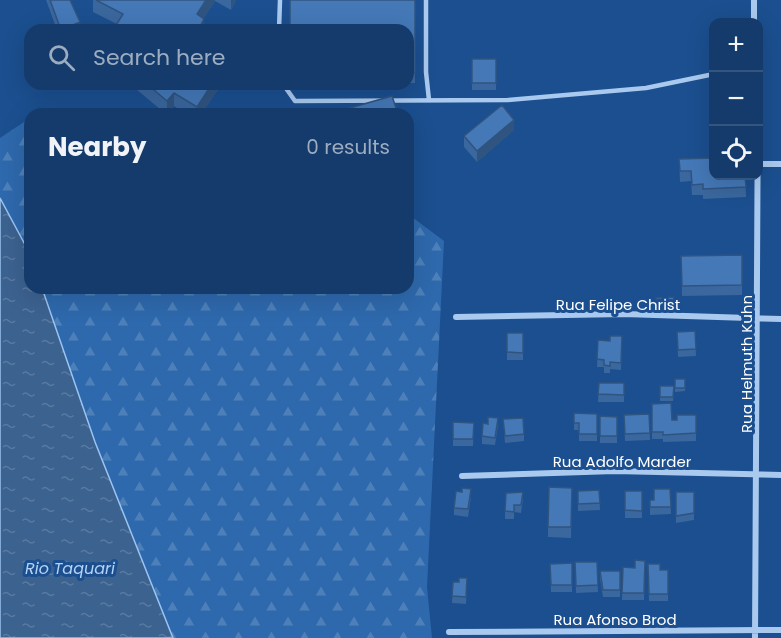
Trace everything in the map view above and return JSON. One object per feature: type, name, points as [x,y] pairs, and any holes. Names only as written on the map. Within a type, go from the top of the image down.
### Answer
[{"type":"street","points":[[754,0],[754,18]]},
{"type":"street","points":[[763,164],[781,164]]},
{"type":"street","name":"Rua Helmuth Kuhn","points":[[755,638],[759,180]]},
{"type":"street","name":"Rua Felipe Christ","points":[[456,317],[624,314],[781,319]]},
{"type":"street","name":"Rua Adolfo Marder","points":[[462,476],[615,471],[781,476]]},
{"type":"street","name":"Rua Afonso Brod","points":[[449,632],[781,630]]},
{"type":"lane","points":[[279,24],[280,0]]},
{"type":"lane","points":[[426,0],[429,100]]},
{"type":"lane","points":[[287,90],[295,101],[508,100],[646,88],[709,75]]},
{"type":"green space","points":[[24,122],[24,243],[0,198],[0,138]]},
{"type":"green space","points":[[414,218],[444,241],[427,587],[432,638],[173,638],[95,442],[44,294],[414,294]]},
{"type":"water","name":"Rio Taquari","points":[[0,198],[24,243],[24,294],[44,294],[95,442],[173,638],[0,638]]},
{"type":"building","points":[[50,0],[70,0],[80,22],[59,24]]},
{"type":"building","points":[[96,0],[206,0],[197,14],[204,19],[201,24],[117,24],[123,14]]},
{"type":"building","points":[[290,0],[415,0],[415,73],[414,24],[290,24]]},
{"type":"building","points":[[472,59],[496,59],[496,83],[472,83]]},
{"type":"building","points":[[154,90],[208,90],[197,107],[174,93],[167,101]]},
{"type":"building","points":[[392,96],[396,108],[350,108]]},
{"type":"building","points":[[502,105],[514,120],[477,151],[464,136]]},
{"type":"building","points":[[709,158],[709,180],[745,180],[746,187],[703,189],[703,184],[692,185],[691,171],[680,171],[679,159]]},
{"type":"building","points":[[742,255],[742,285],[682,286],[681,256]]},
{"type":"building","points":[[674,297],[674,304],[656,304],[656,298]]},
{"type":"building","points":[[695,331],[696,349],[678,350],[677,332]]},
{"type":"building","points":[[507,333],[523,333],[523,353],[507,352]]},
{"type":"building","points":[[610,336],[622,336],[621,363],[610,362],[610,366],[604,365],[604,360],[597,359],[598,340],[610,341]]},
{"type":"building","points":[[675,379],[685,379],[685,388],[675,388]]},
{"type":"building","points":[[599,383],[624,383],[624,395],[598,394]]},
{"type":"building","points":[[660,386],[674,386],[673,397],[660,397]]},
{"type":"building","points":[[671,403],[672,420],[677,420],[677,415],[696,415],[696,433],[663,435],[663,432],[652,432],[652,404]]},
{"type":"building","points":[[574,413],[597,414],[597,434],[579,434],[579,423],[574,423]]},
{"type":"building","points":[[649,414],[650,433],[625,434],[624,415]]},
{"type":"building","points":[[600,416],[617,417],[617,436],[600,436]]},
{"type":"building","points":[[488,417],[498,418],[495,438],[482,436],[483,423],[488,424]]},
{"type":"building","points":[[523,418],[524,434],[505,436],[503,419]]},
{"type":"building","points":[[453,422],[474,423],[473,439],[453,439]]},
{"type":"building","points":[[549,487],[572,488],[571,527],[548,527]]},
{"type":"building","points":[[462,488],[471,489],[468,509],[454,508],[456,491],[462,492]]},
{"type":"building","points":[[654,489],[670,489],[671,507],[650,507],[650,500],[654,500]]},
{"type":"building","points":[[599,490],[600,503],[578,504],[578,491]]},
{"type":"building","points":[[625,491],[642,491],[642,511],[625,510]]},
{"type":"building","points":[[523,492],[521,505],[514,505],[514,512],[505,511],[506,493]]},
{"type":"building","points":[[676,492],[694,492],[694,513],[676,516]]},
{"type":"building","points":[[635,560],[645,561],[644,593],[622,593],[623,567],[635,568]]},
{"type":"building","points":[[575,562],[597,562],[598,585],[576,586]]},
{"type":"building","points":[[572,563],[572,585],[551,585],[550,564]]},
{"type":"building","points":[[648,564],[660,564],[660,570],[668,570],[668,594],[649,594]]},
{"type":"building","points":[[600,571],[620,571],[620,590],[603,590]]},
{"type":"building","points":[[459,578],[467,578],[466,597],[452,596],[453,582],[459,582]]}]
